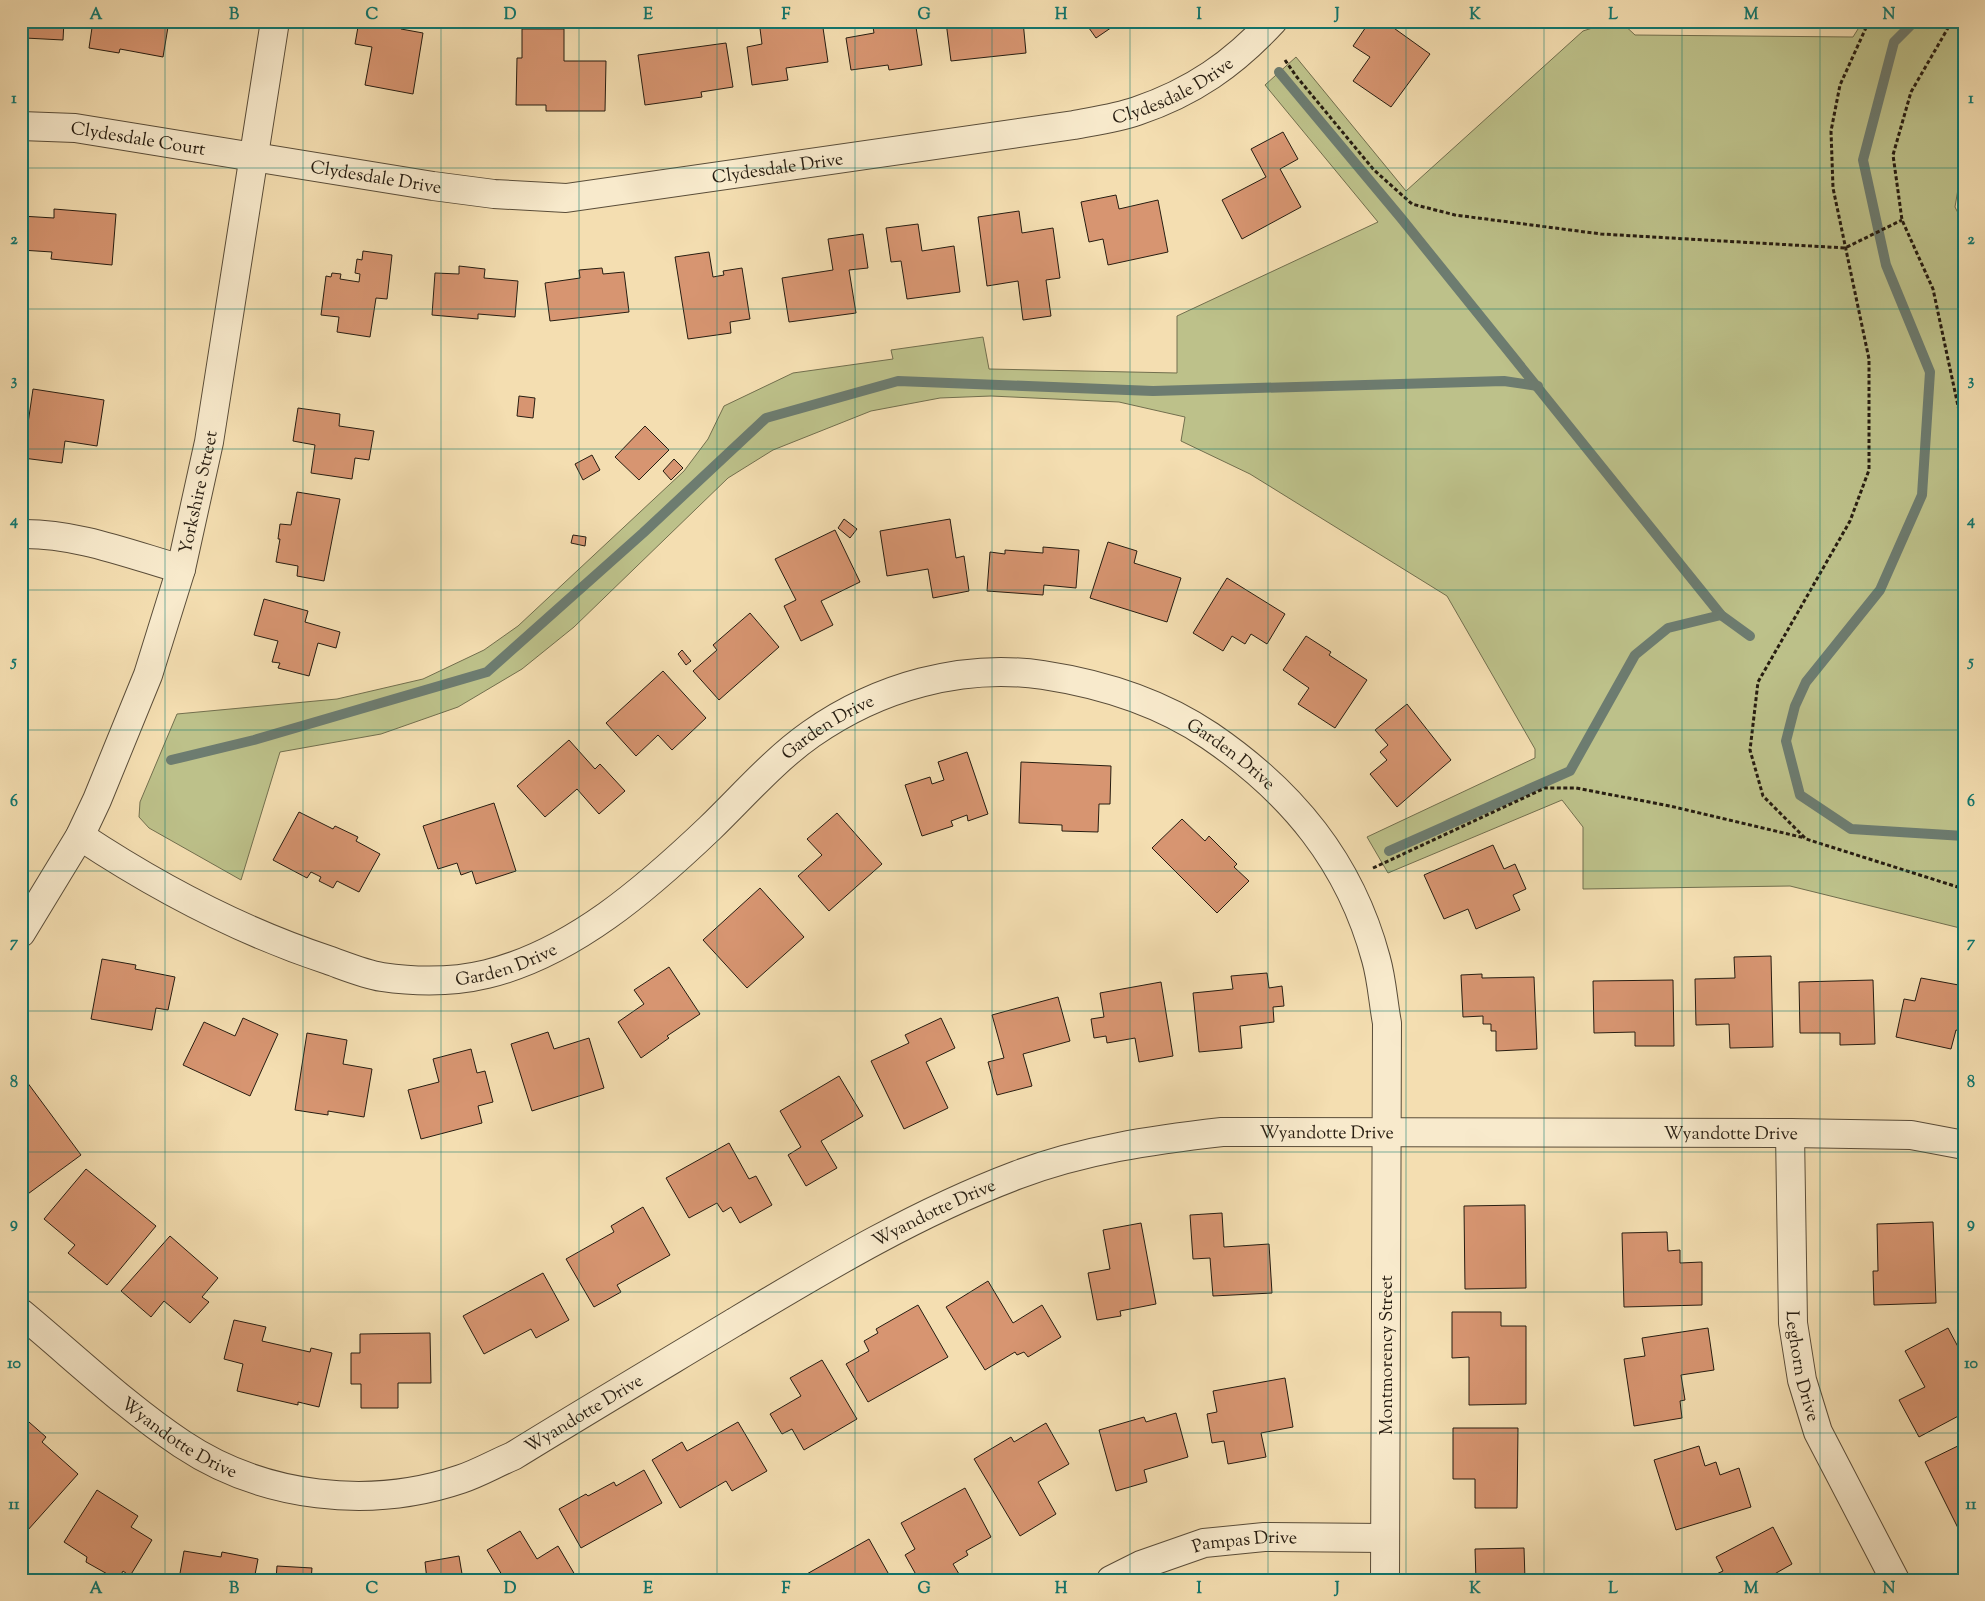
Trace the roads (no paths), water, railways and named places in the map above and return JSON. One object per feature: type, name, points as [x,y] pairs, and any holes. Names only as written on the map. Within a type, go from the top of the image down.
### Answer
[{"type":"street","name":"Yorkshire Street","points":[[21,933],[80,836],[98,800],[148,675],[181,569],[210,442],[275,21]]},
{"type":"street","name":"Clydesdale Drive","points":[[254,155],[450,188],[494,194],[566,198],[1074,125],[1136,112],[1183,92],[1215,74],[1273,21]]},
{"type":"street","name":"Clydesdale Court","points":[[21,126],[75,128],[254,155]]},
{"type":"street","points":[[21,534],[36,534],[86,542],[181,569]]},
{"type":"street","name":"Garden Drive","points":[[80,836],[127,866],[223,918],[307,953],[379,977],[437,981],[485,974],[532,960],[571,941],[641,888],[708,830],[774,765],[811,734],[853,708],[898,689],[945,677],[981,672],[1020,672],[1074,680],[1126,694],[1188,721],[1240,756],[1270,781],[1304,816],[1346,881],[1362,914],[1377,962],[1387,1024],[1387,1131]]},
{"type":"street","name":"Wyandotte Drive","points":[[21,1313],[156,1426],[183,1445],[233,1471],[275,1486],[319,1494],[363,1496],[419,1490],[462,1479],[513,1456],[849,1253],[936,1210],[1017,1175],[1080,1155],[1144,1141],[1222,1132],[1387,1131],[1911,1135],[1964,1145]]},
{"type":"street","name":"Montmorency Street","points":[[1385,1580],[1387,1131]]},
{"type":"street","name":"Leghorn Drive","points":[[1790,1133],[1793,1323],[1802,1380],[1818,1432],[1895,1580]]},
{"type":"street","name":"Pampas Drive","points":[[1111,1580],[1141,1565],[1204,1543],[1264,1537],[1385,1538]]},
{"type":"waterway","points":[[1915,21],[1894,42],[1863,160],[1886,265],[1930,372],[1922,495],[1880,590],[1806,682],[1795,706],[1786,741],[1800,795],[1851,829],[1964,836]]},
{"type":"waterway","points":[[1279,72],[1401,218],[1721,615],[1750,636]]},
{"type":"waterway","points":[[171,760],[254,740],[487,672],[643,533],[766,418],[898,381],[1153,391],[1504,381],[1538,386]]},
{"type":"waterway","points":[[1389,851],[1570,771],[1635,655],[1668,628],[1721,615]]}]
